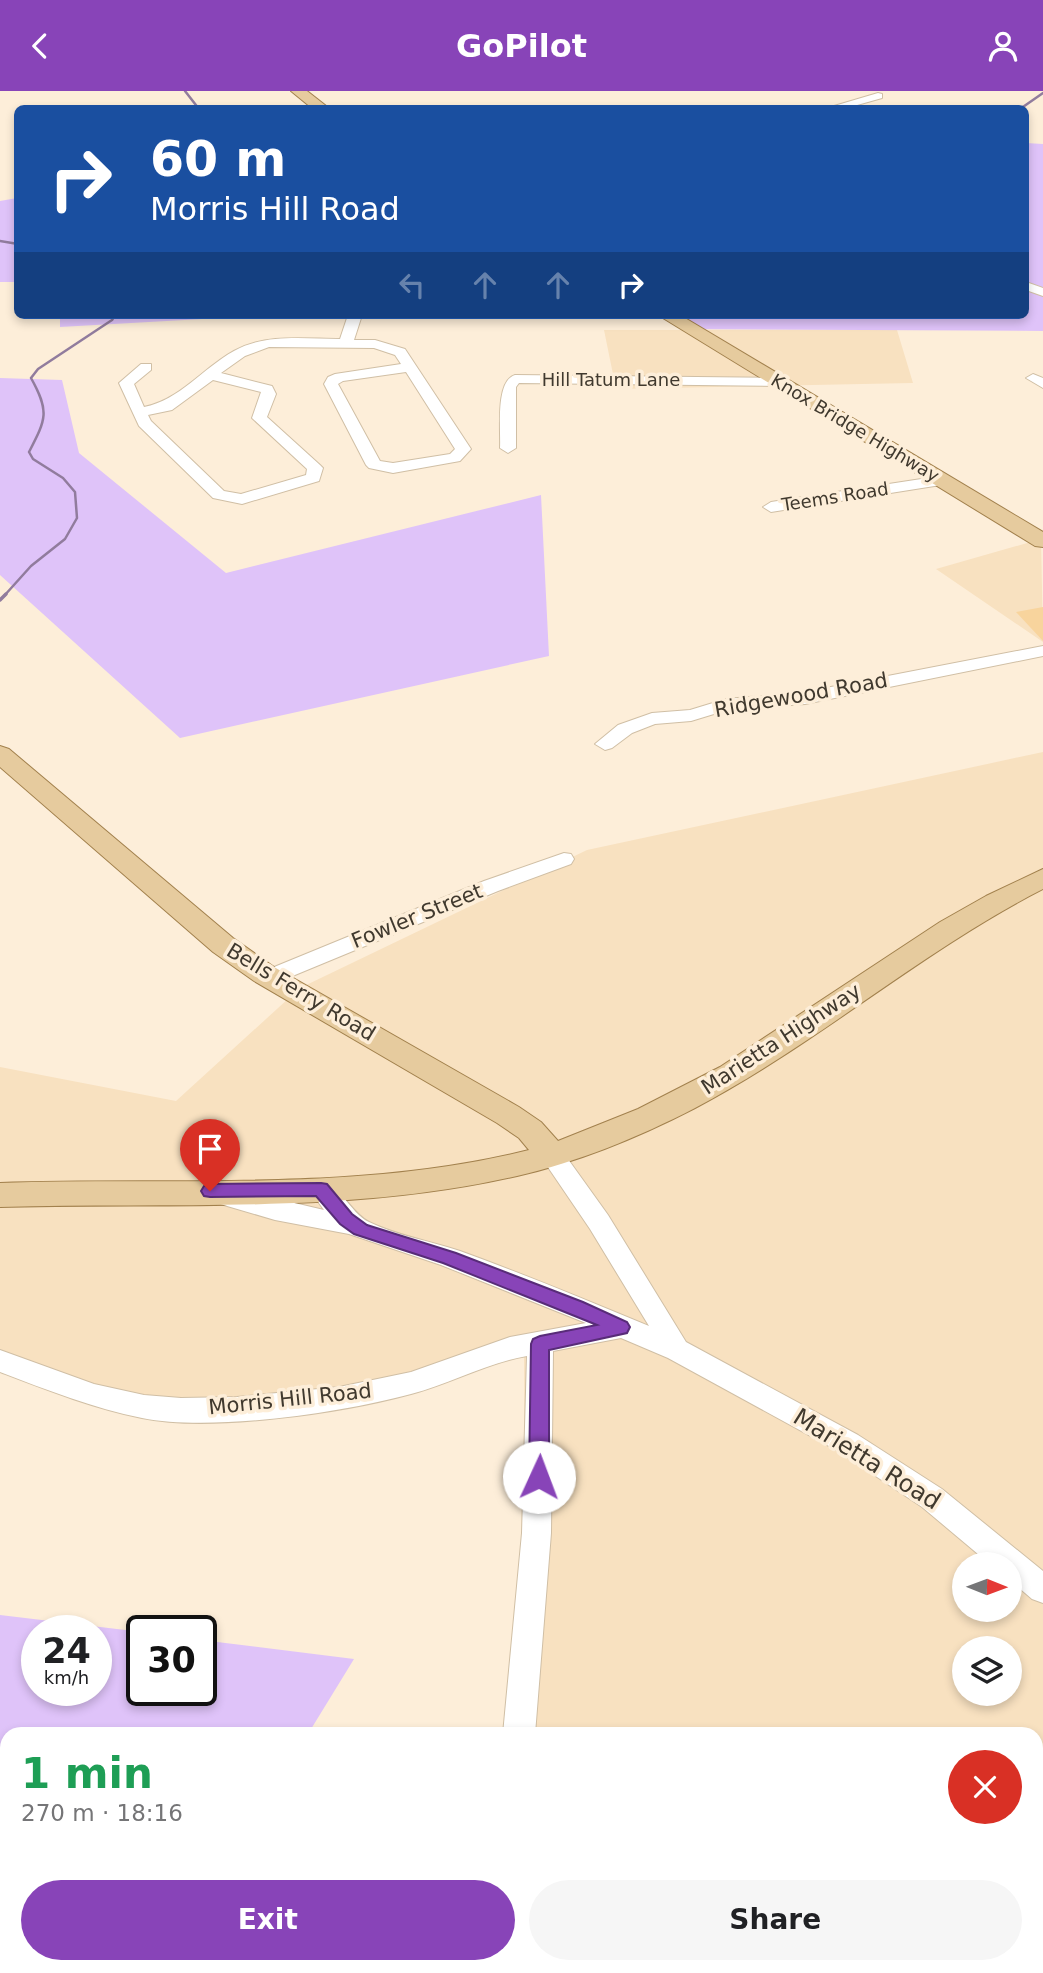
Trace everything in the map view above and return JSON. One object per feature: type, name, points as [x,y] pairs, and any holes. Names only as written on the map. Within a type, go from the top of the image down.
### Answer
[{"type":"main road","points":[[298,91],[317,105]]},
{"type":"main road","name":"Knox Bridge Highway","points":[[674,319],[1043,541]]},
{"type":"main road","name":"Bells Ferry Road","points":[[0,754],[223,945],[270,977],[508,1115],[530,1130],[551,1154]]},
{"type":"main road","name":"Marietta Highway","points":[[0,1195],[376,1186],[492,1170],[551,1154],[659,1112],[738,1071],[935,937],[978,911],[1043,878]]},
{"type":"street","points":[[844,105],[878,96]]},
{"type":"street","points":[[346,343],[354,319]]},
{"type":"street","points":[[139,413],[167,407],[240,353],[268,343],[346,343],[391,347],[400,352],[410,367],[463,449],[448,461],[393,468],[374,465],[331,384],[332,380],[340,377],[410,367]]},
{"type":"street","points":[[146,367],[126,383],[144,423],[219,495],[242,499],[313,478],[315,468],[259,418],[269,394],[267,389],[210,375]]},
{"type":"street","name":"Hill Tatum Lane","points":[[508,447],[509,387],[515,379],[777,382]]},
{"type":"street","name":"Teems Road","points":[[771,507],[941,481]]},
{"type":"street","name":"Ridgewood Road","points":[[605,744],[625,729],[652,719],[691,715],[726,705],[805,698],[1043,651]]},
{"type":"street","name":"Fowler Street","points":[[270,977],[491,886],[564,859]]},
{"type":"street","points":[[551,1154],[600,1222],[677,1350]]},
{"type":"street","name":"Marietta Road","points":[[321,1189],[356,1226]]},
{"type":"street","name":"Marietta Road","points":[[210,1191],[275,1210],[356,1226],[375,1235],[450,1258],[677,1350],[734,1379],[884,1466],[964,1522],[1043,1589]]},
{"type":"street","name":"Morris Hill Road","points":[[0,1361],[93,1395],[144,1407],[181,1410],[237,1409],[339,1398],[399,1385],[510,1348],[621,1327]]},
{"type":"street","points":[[519,1727],[520,1684],[532,1600],[537,1527],[540,1344]]},
{"type":"shaded area","points":[[1029,143],[1043,144],[1043,331],[681,329],[664,319],[1029,319]]},
{"type":"shaded area","points":[[14,199],[14,282],[0,282],[0,201]]},
{"type":"shaded area","points":[[60,319],[203,319],[60,327]]},
{"type":"shaded area","points":[[604,330],[897,330],[913,383],[616,389]]},
{"type":"shaded area","points":[[0,378],[62,380],[79,453],[226,573],[541,495],[549,656],[180,738],[0,575]]},
{"type":"shaded area","points":[[1041,539],[1043,642],[936,569]]},
{"type":"shaded area","points":[[1043,752],[1043,1727],[525,1727],[524,1349],[364,1394],[156,1403],[0,1364],[0,1067],[176,1101],[300,988],[587,850]]},
{"type":"shaded area","points":[[0,1615],[21,1618],[21,1706],[112,1706],[112,1628],[126,1630],[126,1706],[217,1706],[217,1642],[354,1659],[312,1727],[0,1727]]},
{"type":"building","points":[[1043,607],[1043,641],[1016,612]]},
{"type":"waterway","points":[[185,91],[196,105]]},
{"type":"waterway","points":[[1026,105],[1043,93]]},
{"type":"waterway","points":[[0,241],[14,243]]},
{"type":"waterway","points":[[4,596],[31,566],[65,539],[77,518],[75,492],[63,478],[33,459],[29,452],[44,415],[41,399],[31,378],[38,369],[113,319]]},
{"type":"waterway","points":[[0,600],[4,596]]},
{"type":"route","points":[[210,1191],[321,1189],[346,1219],[360,1229],[450,1258],[621,1327],[540,1344],[539,1477]]}]
